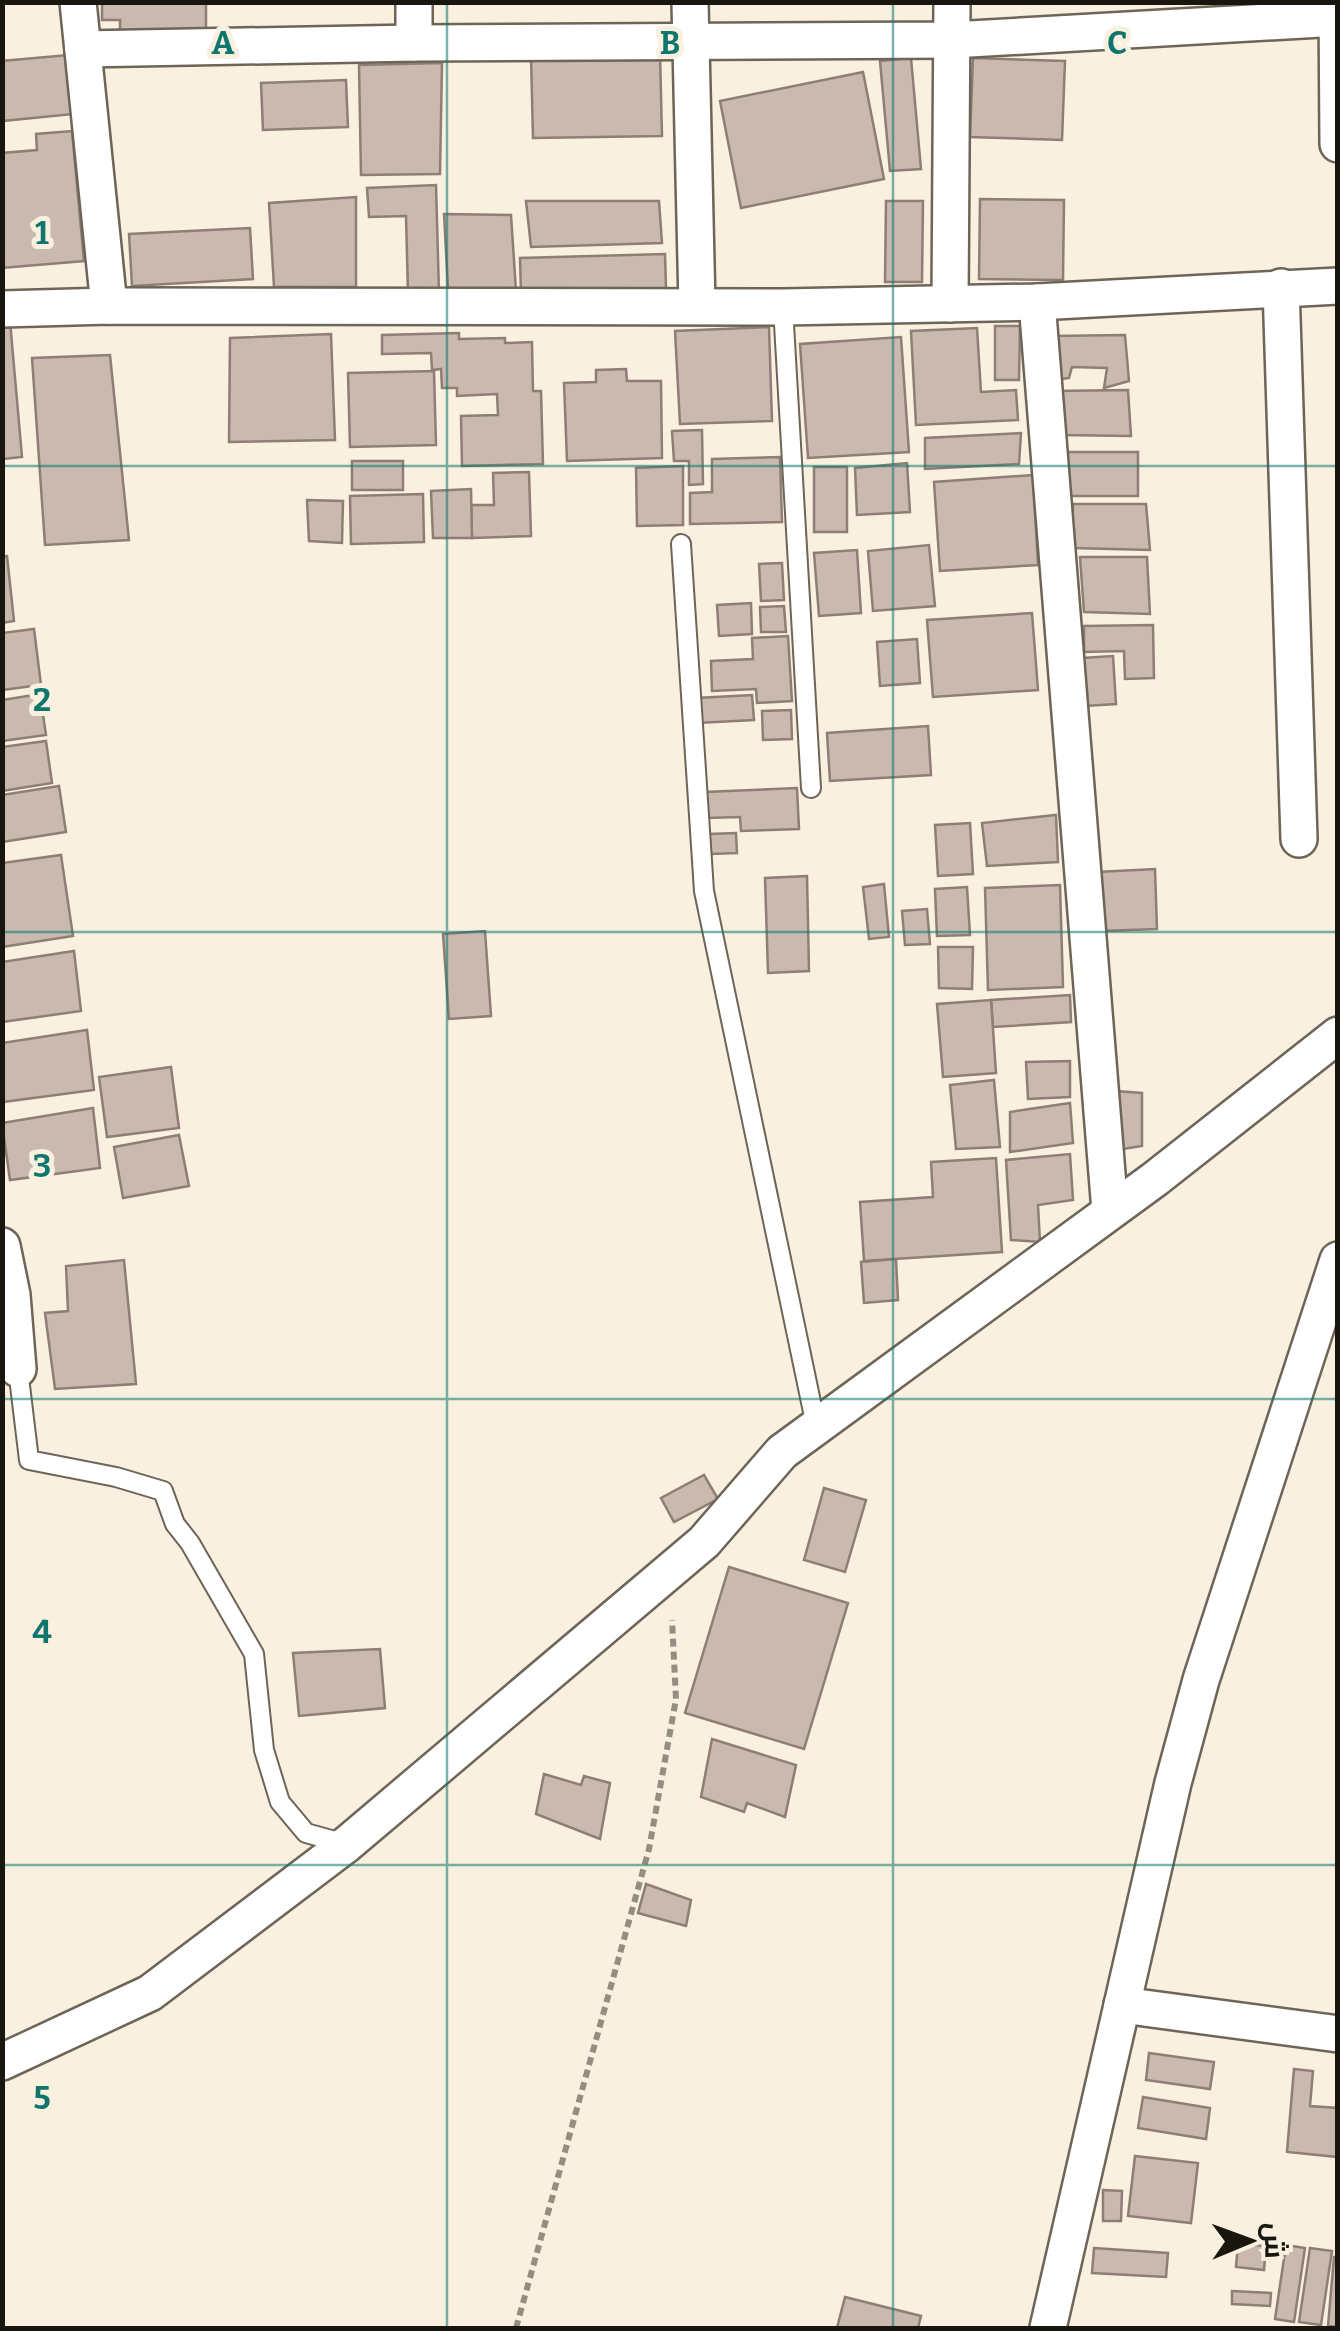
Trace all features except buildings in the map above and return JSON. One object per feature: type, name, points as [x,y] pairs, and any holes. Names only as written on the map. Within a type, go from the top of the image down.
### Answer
[{"type":"street","points":[[78,2],[109,306]]},
{"type":"street","points":[[414,2],[414,42]]},
{"type":"street","points":[[690,2],[697,306]]},
{"type":"street","points":[[950,304],[952,2]]},
{"type":"street","points":[[1336,2],[1338,144]]},
{"type":"street","points":[[82,50],[414,42],[952,40],[1337,18]]},
{"type":"street","points":[[2,308],[950,304],[1338,286]]},
{"type":"street","points":[[1281,287],[1300,839]]},
{"type":"street","points":[[1037,302],[1110,1211]]},
{"type":"street","points":[[2,2062],[150,1992],[346,1844],[704,1542],[782,1452],[1110,1211],[1338,1035]]},
{"type":"street","points":[[2,1246],[12,1296],[18,1370]]},
{"type":"street","points":[[1048,2328],[1201,1680],[1338,1260]]},
{"type":"street","points":[[1122,2006],[1338,2034]]},
{"type":"lane","points":[[784,306],[811,788]]},
{"type":"lane","points":[[680,544],[704,891],[816,1426]]},
{"type":"lane","points":[[18,1370],[30,1460],[163,1491],[174,1524],[190,1543],[254,1654],[264,1750],[280,1802],[306,1833],[346,1844]]},
{"type":"path","points":[[516,2328],[650,1849],[676,1698],[669,1570]]}]
